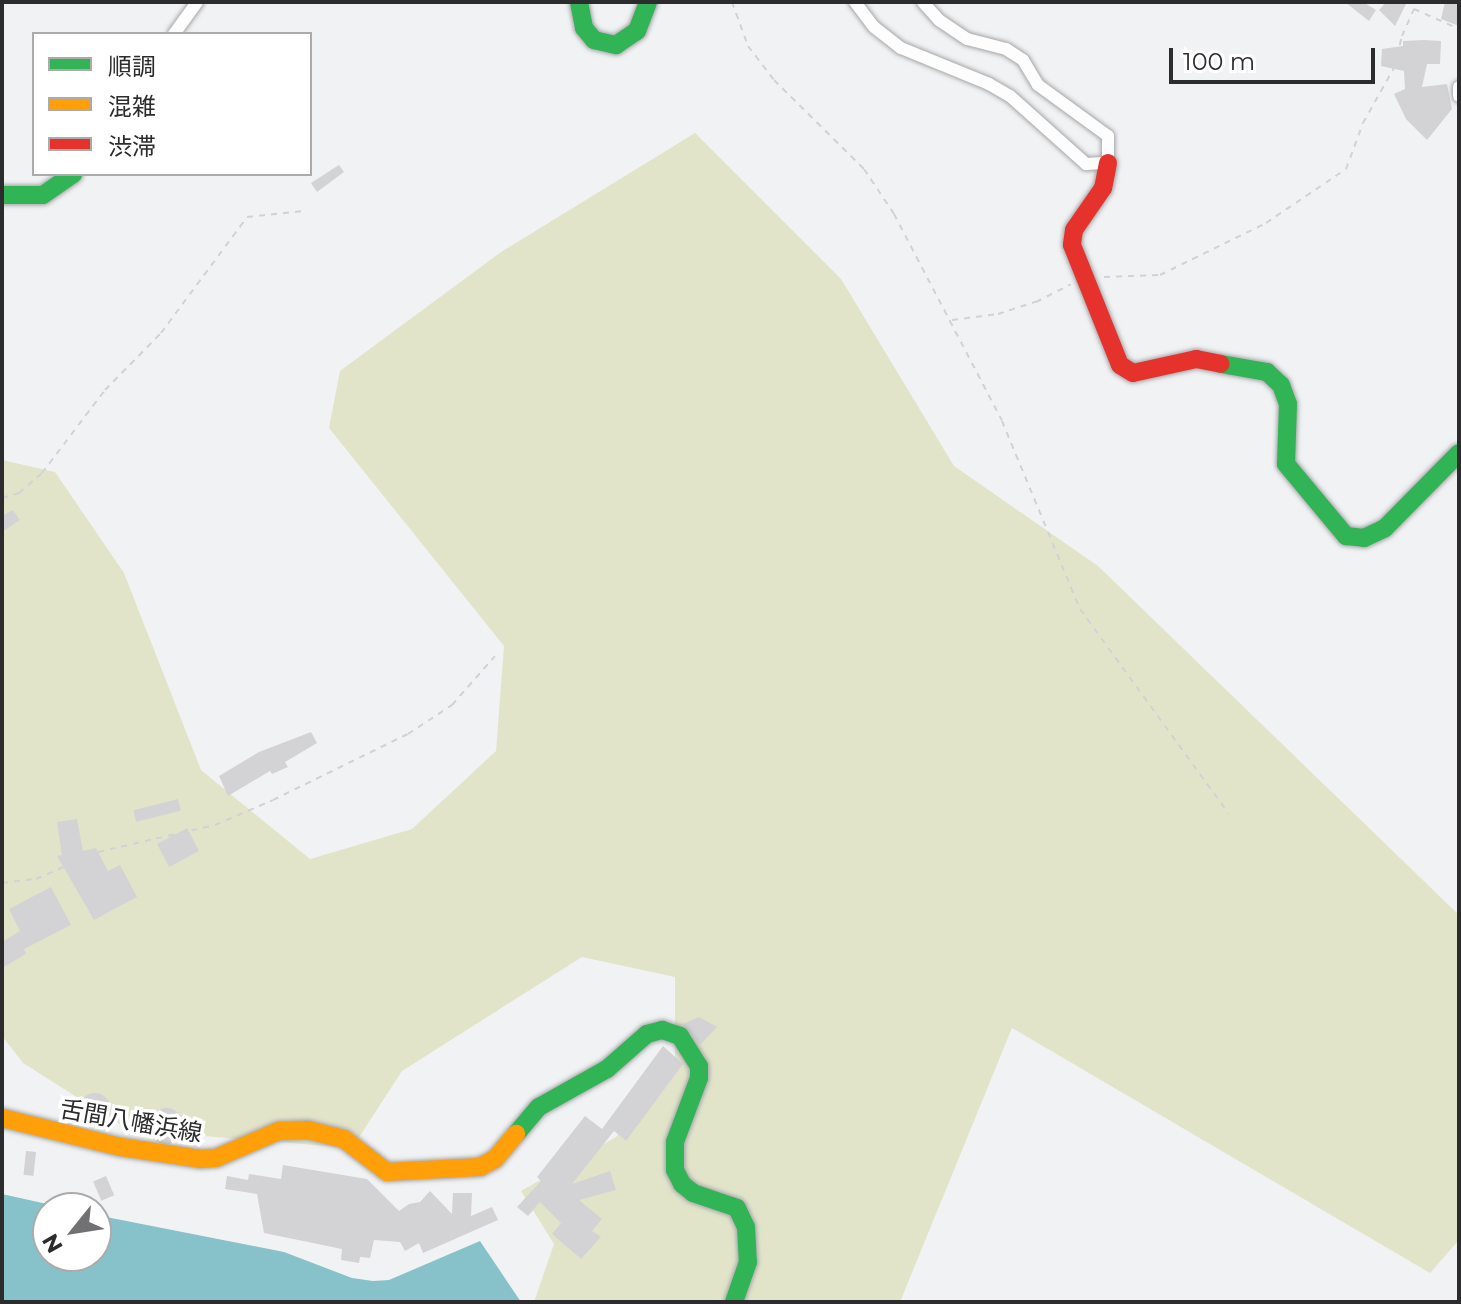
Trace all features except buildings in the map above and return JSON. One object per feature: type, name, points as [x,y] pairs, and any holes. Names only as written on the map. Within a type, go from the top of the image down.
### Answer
[{"type":"main road","points":[[579,2],[584,28],[594,40],[616,45],[637,31],[648,2]]},
{"type":"main road","points":[[1108,163],[1103,188],[1074,230],[1072,245],[1111,349],[1120,365],[1133,373],[1196,359],[1267,372],[1281,385],[1288,404],[1286,464],[1346,536],[1364,538],[1385,528],[1459,453]]},
{"type":"main road","points":[[2,195],[43,195],[66,183],[71,176]]},
{"type":"main road","name":"舌間八幡浜線","points":[[2,1118],[66,1136],[200,1159],[216,1158],[279,1131],[308,1130],[344,1139],[387,1172],[464,1170],[480,1167],[495,1159],[539,1107],[607,1069],[647,1034],[662,1030],[680,1036],[699,1066],[699,1078],[675,1142],[675,1170],[682,1184],[693,1193],[737,1208],[746,1227],[748,1262],[734,1302]]},
{"type":"street","points":[[175,32],[197,2]]},
{"type":"street","points":[[855,2],[874,27],[901,48],[989,84],[1010,96],[1086,164],[1108,163],[1108,136],[1038,85],[1023,60],[1006,49],[967,39],[939,20],[923,2]]},
{"type":"street","points":[[1459,87],[1459,96]]},
{"type":"path","points":[[732,2],[748,46],[774,80],[864,169],[894,214],[1002,421],[1080,609],[1229,814]]},
{"type":"path","points":[[951,320],[998,314],[1036,302],[1085,278],[1160,275],[1266,223],[1346,169],[1353,158],[1363,123],[1394,68],[1414,9],[1459,29]]},
{"type":"path","points":[[2,498],[19,493],[42,473],[105,390],[161,333],[247,217],[304,211]]},
{"type":"path","points":[[2,883],[36,879],[98,852],[215,825],[273,800],[408,734],[452,705],[495,656]]},
{"type":"green space","points":[[695,133],[841,279],[954,466],[1098,566],[1459,915],[1459,1240],[1430,1273],[1012,1028],[900,1302],[534,1302],[554,1244],[521,1191],[616,1137],[675,1059],[675,977],[582,957],[402,1071],[352,1148],[129,1130],[23,1063],[2,1036],[2,460],[55,472],[124,573],[201,770],[310,859],[412,829],[496,751],[504,646],[329,428],[340,371],[501,252]]},
{"type":"water","points":[[2,1194],[32,1201],[32,1272],[112,1272],[112,1218],[284,1252],[352,1278],[373,1281],[389,1280],[480,1241],[521,1302],[2,1302]]},
{"type":"traffic: fast","points":[[579,2],[584,28],[594,40],[616,45],[637,31],[648,2]]},
{"type":"traffic: fast","points":[[2,195],[43,195],[70,176]]},
{"type":"traffic: fast","points":[[1221,364],[1267,372],[1281,385],[1288,404],[1286,464],[1346,536],[1364,538],[1385,528],[1459,453]]},
{"type":"traffic: fast","points":[[516,1134],[539,1107],[607,1069],[647,1034],[662,1030],[680,1036],[699,1066],[699,1078],[675,1142],[675,1170],[682,1184],[693,1193],[737,1208],[746,1227],[748,1262],[734,1302]]},
{"type":"traffic: slow","points":[[2,1118],[121,1147],[200,1159],[216,1158],[279,1131],[308,1130],[344,1139],[387,1172],[480,1167],[495,1159],[516,1134]]},
{"type":"traffic: jam","points":[[1108,163],[1103,188],[1074,230],[1072,245],[1120,365],[1133,373],[1196,359],[1221,364]]}]
